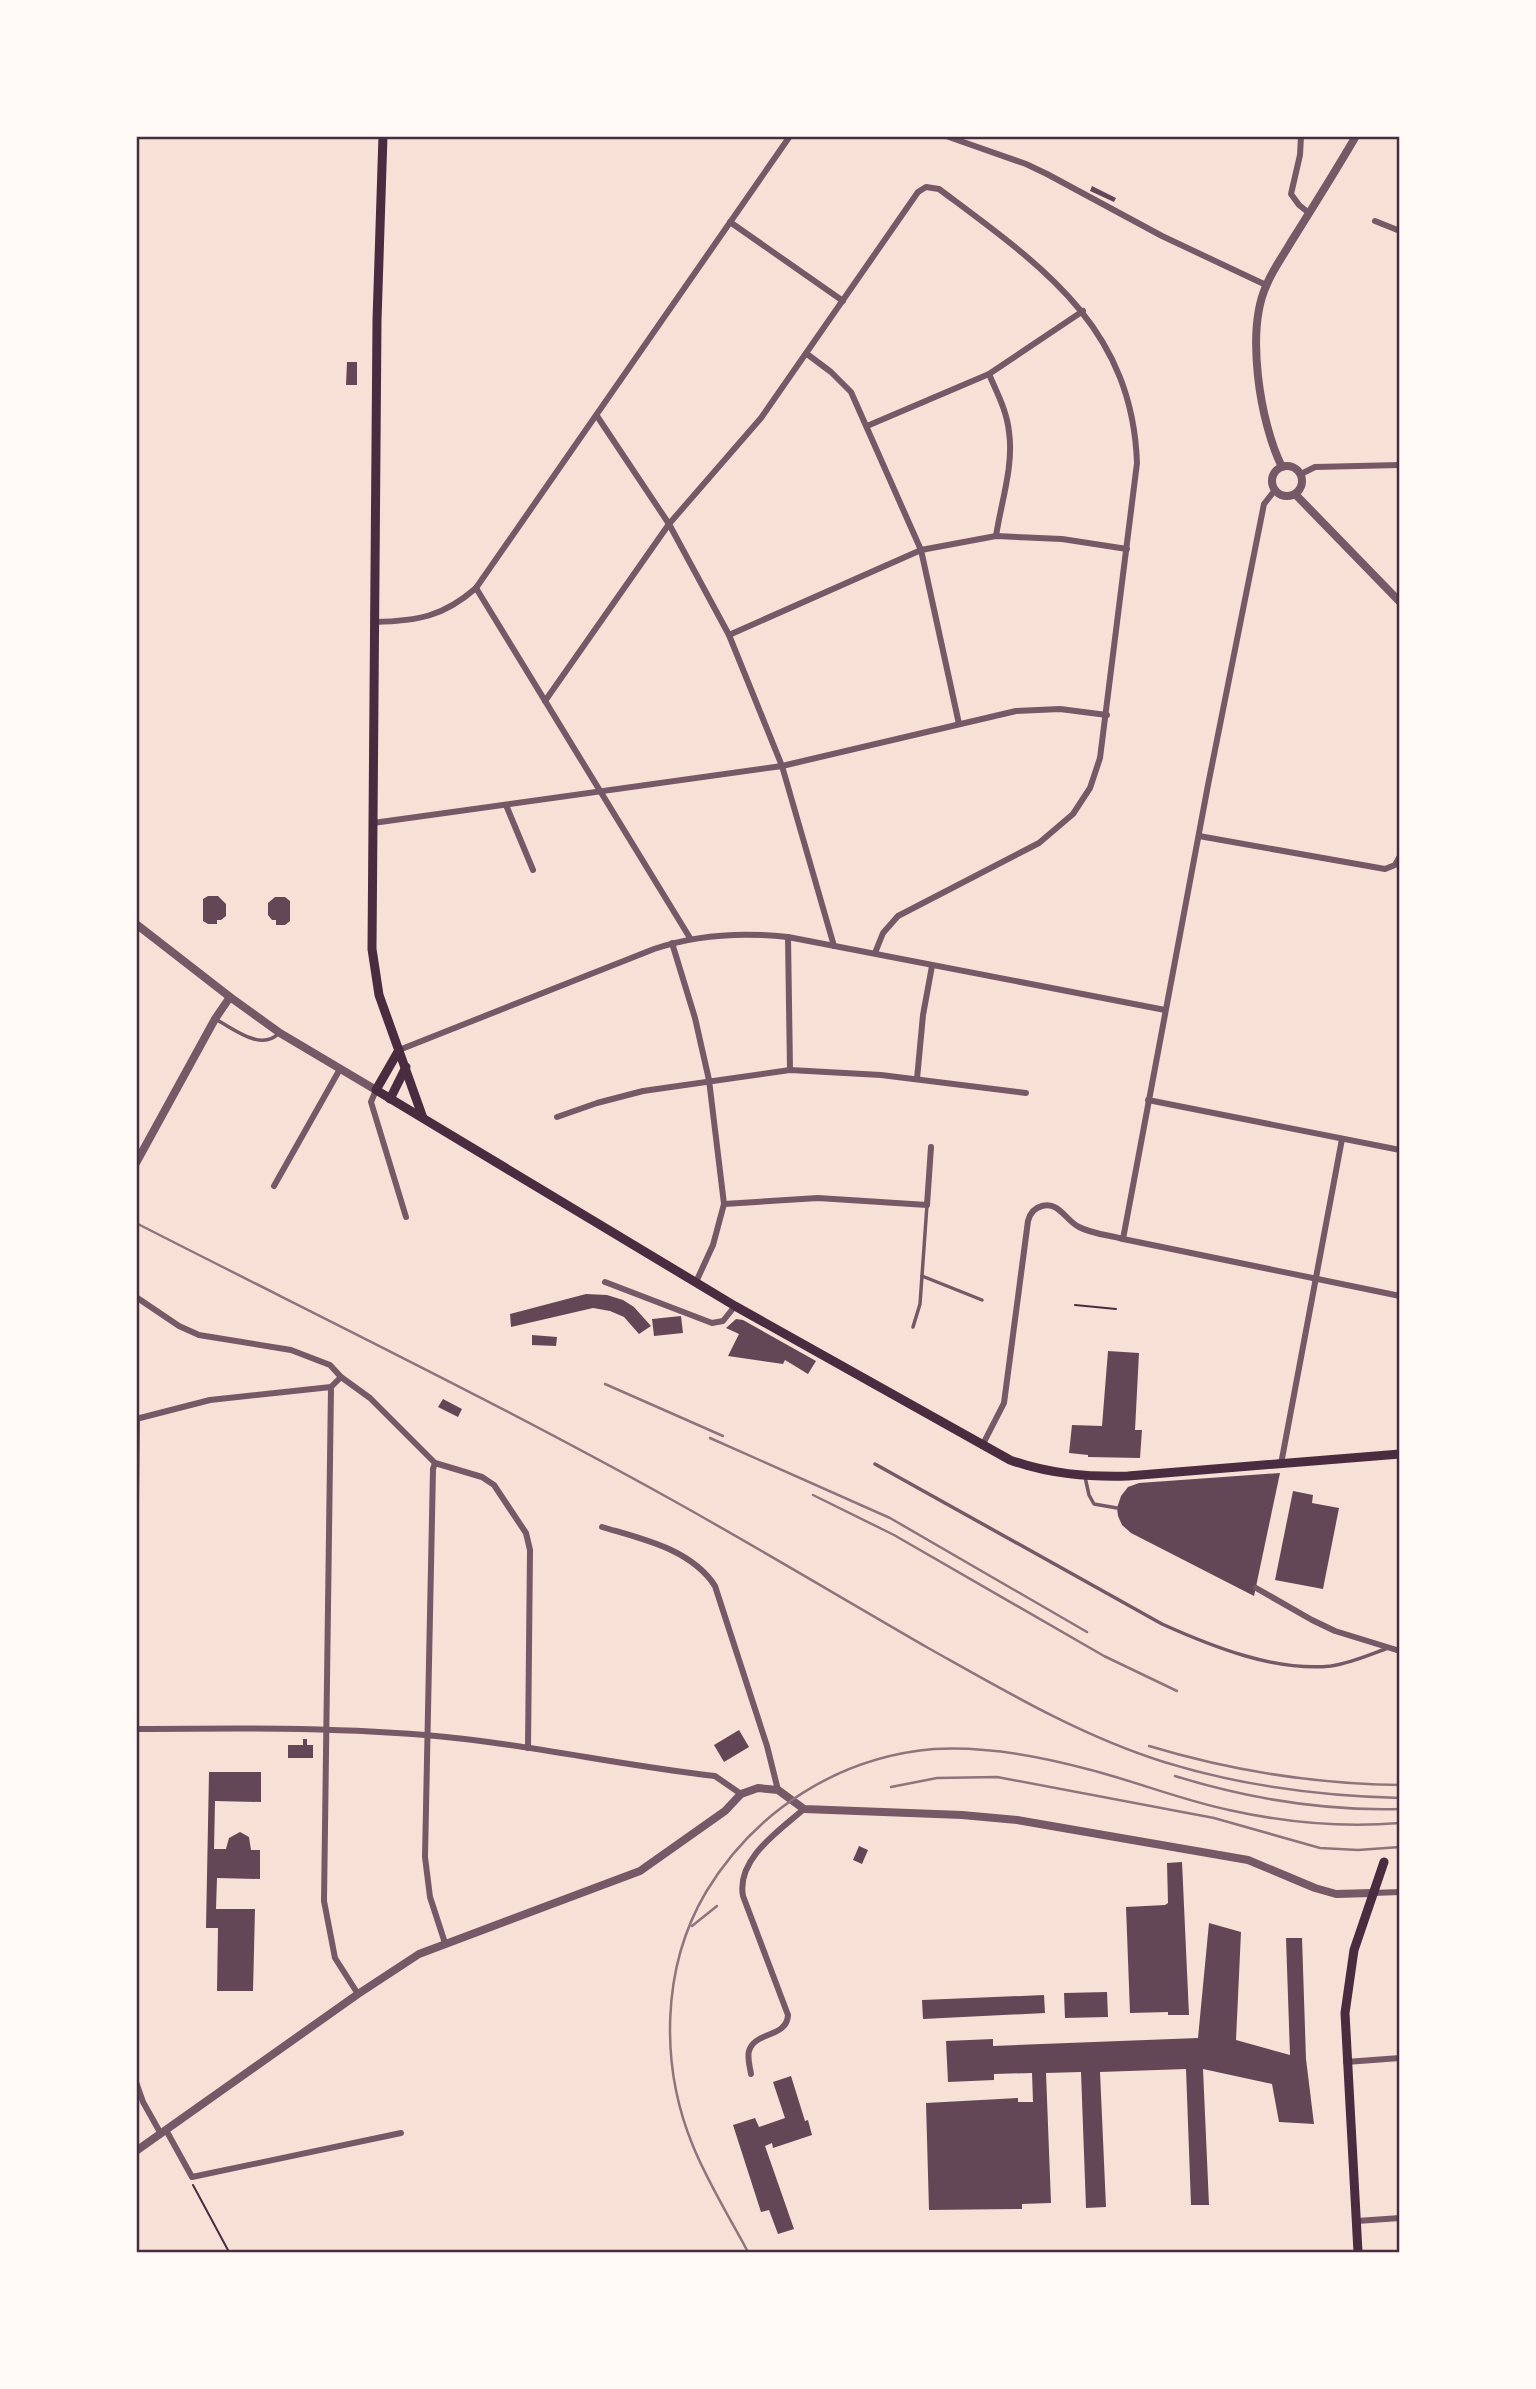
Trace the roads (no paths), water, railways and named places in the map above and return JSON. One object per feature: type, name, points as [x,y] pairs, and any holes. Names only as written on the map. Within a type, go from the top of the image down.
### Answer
[{"type":"main road","points":[[383,136],[377,320],[372,948],[379,995],[423,1118]]},
{"type":"main road","points":[[399,1050],[376,1090],[735,1306],[1010,1460],[1030,1467],[1085,1476],[1128,1476],[1399,1454]]},
{"type":"main road","points":[[390,1098],[406,1067]]},
{"type":"main road","points":[[1358,2252],[1345,2013],[1350,1972],[1360,1929],[1384,1862]]},
{"type":"street","points":[[375,622],[421,619],[459,603],[476,588],[790,136]]},
{"type":"street","points":[[946,136],[1047,174],[1162,236],[1266,285]]},
{"type":"street","points":[[1301,136],[1300,155],[1291,194],[1309,213]]},
{"type":"street","points":[[1282,467],[1272,447],[1263,415],[1258,365],[1258,313],[1266,285],[1356,136]]},
{"type":"street","points":[[545,701],[669,524],[761,418],[918,192],[926,187],[939,189],[1026,254],[1083,312],[1112,356],[1125,388],[1136,433],[1137,463],[1100,758],[1093,778],[1073,814],[1039,843],[898,916],[883,933],[875,953]]},
{"type":"street","points":[[1375,221],[1399,231]]},
{"type":"street","points":[[730,222],[843,301]]},
{"type":"street","points":[[867,426],[989,374],[1083,312]]},
{"type":"street","points":[[807,354],[851,392],[921,550],[959,724]]},
{"type":"street","points":[[989,374],[1003,407],[1009,432],[1010,454],[996,536]]},
{"type":"street","points":[[597,416],[669,524],[729,635],[782,766],[834,946]]},
{"type":"street","points":[[1301,474],[1315,467],[1399,465]]},
{"type":"street","points":[[1123,1239],[1264,504],[1275,490],[1273,477],[1282,467],[1293,467],[1301,474],[1301,487],[1295,494],[1284,495],[1275,490]]},
{"type":"street","points":[[1295,494],[1399,602]]},
{"type":"street","points":[[729,635],[921,550],[996,536],[1062,539],[1127,549]]},
{"type":"street","points":[[476,588],[690,938]]},
{"type":"street","points":[[373,822],[782,766],[1016,711],[1060,709],[1107,715]]},
{"type":"street","points":[[506,805],[533,870]]},
{"type":"street","points":[[1199,836],[1385,869],[1395,865],[1399,858]]},
{"type":"street","points":[[136,924],[280,1033],[376,1090],[372,1102],[406,1217]]},
{"type":"street","points":[[399,1050],[672,943],[690,938],[731,934],[788,937],[1166,1010]]},
{"type":"street","points":[[788,937],[790,1070]]},
{"type":"street","points":[[672,943],[695,1018],[709,1080],[724,1204],[713,1245],[696,1282]]},
{"type":"street","points":[[917,1079],[923,1015],[932,966]]},
{"type":"street","points":[[139,1159],[215,1019],[230,997]]},
{"type":"street","points":[[274,1186],[340,1069]]},
{"type":"street","points":[[557,1117],[643,1091],[790,1070],[850,1072],[1026,1093]]},
{"type":"street","points":[[1148,1100],[1399,1150]]},
{"type":"street","points":[[1281,1465],[1342,1139]]},
{"type":"street","points":[[724,1204],[818,1198],[927,1205],[931,1147]]},
{"type":"street","points":[[982,1446],[1004,1403],[1028,1221],[1033,1211],[1043,1205],[1052,1205],[1078,1227],[1123,1239],[1399,1296]]},
{"type":"street","points":[[605,1282],[712,1323],[723,1321],[735,1306]]},
{"type":"street","points":[[136,1297],[179,1326],[199,1335],[290,1350],[324,1362],[370,1398],[435,1462],[482,1477],[501,1493],[528,1541],[528,1748]]},
{"type":"street","points":[[136,1503],[137,1419],[210,1400],[331,1387],[341,1377]]},
{"type":"street","points":[[331,1387],[324,1900],[335,1958],[358,1994]]},
{"type":"street","points":[[435,1462],[425,1857],[430,1897],[445,1943]]},
{"type":"street","points":[[602,1527],[658,1544],[696,1564],[707,1574],[715,1586],[767,1746],[778,1790]]},
{"type":"street","points":[[1256,1588],[1335,1631],[1399,1651]]},
{"type":"street","points":[[136,1728],[326,1729],[426,1735],[715,1776],[741,1794]]},
{"type":"street","points":[[136,2151],[419,1954],[640,1871],[725,1811],[741,1794],[758,1788],[778,1790],[804,1809],[962,1815],[1017,1820],[1248,1860],[1336,1894],[1399,1892]]},
{"type":"street","points":[[751,2074],[749,2050],[754,2042],[783,2028],[788,2015],[743,1896],[743,1876],[760,1850],[804,1809]]},
{"type":"street","points":[[1346,2062],[1399,2058]]},
{"type":"street","points":[[136,2082],[143,2102],[192,2177],[401,2133]]},
{"type":"street","points":[[1357,2221],[1399,2218]]},
{"type":"lane","points":[[215,1019],[262,1042],[272,1040],[280,1033]]},
{"type":"lane","points":[[913,1327],[920,1304],[927,1205]]},
{"type":"lane","points":[[922,1276],[982,1300]]},
{"type":"lane","points":[[875,1464],[1162,1624],[1202,1642],[1241,1655],[1311,1666],[1352,1661],[1388,1648]]},
{"type":"lane","points":[[1085,1476],[1094,1504],[1117,1507]]},
{"type":"railway","points":[[136,1223],[608,1465],[958,1665],[1073,1726],[1164,1762],[1222,1777],[1310,1792],[1400,1798]]},
{"type":"railway","points":[[605,1384],[723,1436]]},
{"type":"railway","points":[[710,1438],[890,1518],[1087,1632]]},
{"type":"railway","points":[[813,1495],[894,1535],[1104,1656],[1177,1691]]},
{"type":"railway","points":[[1149,1746],[1242,1769],[1305,1779],[1400,1785]]},
{"type":"railway","points":[[748,2252],[705,2173],[682,2115],[671,2051],[673,1985],[680,1952],[691,1921],[706,1892],[726,1863],[749,1837],[774,1813],[802,1793],[865,1763],[899,1754],[953,1748],[1011,1753],[1069,1764],[1211,1806],[1272,1818],[1335,1825],[1400,1823]]},
{"type":"railway","points":[[1175,1776],[1258,1797],[1343,1808],[1400,1809]]},
{"type":"railway","points":[[891,1787],[937,1778],[997,1777],[1214,1818],[1320,1848],[1358,1850],[1400,1847]]},
{"type":"railway","points":[[692,1926],[717,1906]]}]
